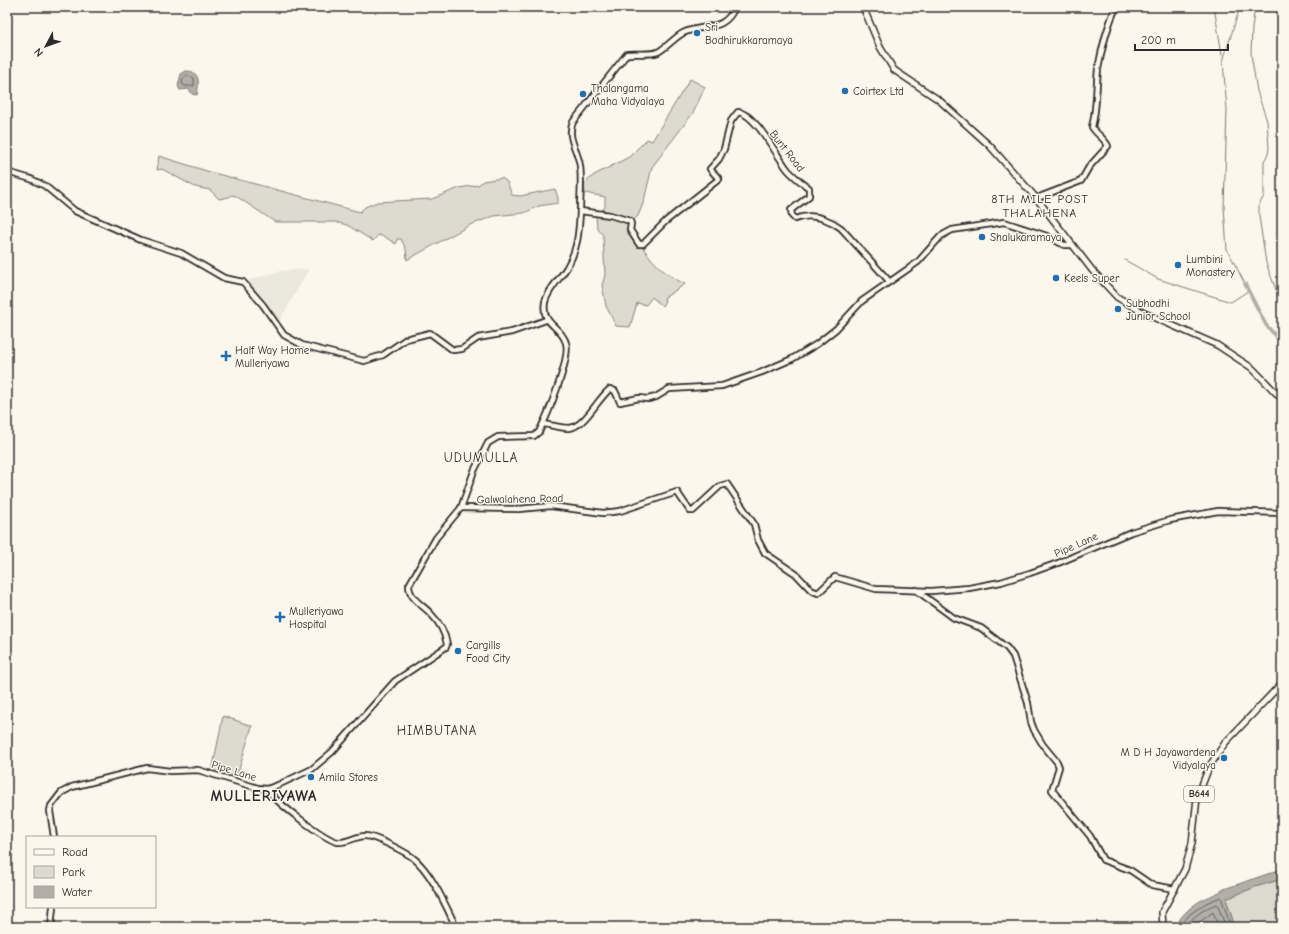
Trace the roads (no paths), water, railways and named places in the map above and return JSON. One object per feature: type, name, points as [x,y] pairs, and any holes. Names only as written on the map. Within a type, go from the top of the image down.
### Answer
[{"type":"main road","points":[[863,7],[882,52],[894,70],[933,96],[977,133],[1037,199],[1071,245],[1104,285],[1122,301],[1144,313],[1217,344],[1252,368],[1282,399]]},
{"type":"main road","name":"B644","points":[[1163,927],[1162,912],[1185,869],[1190,850],[1197,798],[1209,767],[1224,743],[1282,683]]},
{"type":"street","points":[[460,508],[474,471],[488,443],[498,437],[534,436],[539,432],[563,370],[567,350],[565,340],[546,320],[544,310],[546,300],[568,266],[576,249],[580,212],[580,165],[570,130],[577,116],[627,54],[657,52],[683,33],[701,28],[714,27],[730,18],[735,7]]},
{"type":"street","points":[[1037,199],[1081,182],[1089,167],[1108,146],[1105,140],[1095,132],[1092,127],[1096,111],[1098,69],[1105,32],[1116,7]]},
{"type":"street","name":"Bunt Road","points":[[580,212],[610,215],[630,221],[630,230],[634,238],[638,244],[643,244],[666,221],[719,179],[710,169],[719,159],[724,149],[731,121],[738,112],[748,116],[788,170],[809,188],[809,196],[791,210],[792,216],[795,219],[805,215],[818,217],[836,224],[889,281]]},
{"type":"street","points":[[7,172],[31,179],[45,186],[75,211],[142,240],[181,253],[224,278],[243,282],[264,305],[284,335],[302,345],[326,352],[364,361],[377,358],[390,352],[406,340],[430,333],[453,350],[462,349],[478,338],[512,332],[546,320]]},
{"type":"street","points":[[543,424],[568,428],[574,427],[584,419],[607,392],[613,389],[620,402],[639,398],[646,400],[656,397],[669,389],[722,386],[762,372],[792,359],[817,344],[836,329],[862,301],[918,262],[940,236],[952,230],[1004,222],[1047,236],[1064,245],[1071,245]]},
{"type":"street","name":"Galwalahena Road","points":[[460,508],[519,509],[551,506],[603,513],[620,511],[677,492],[690,511],[693,511],[720,486],[727,484],[754,524],[758,540],[765,553],[796,574],[810,590],[818,593],[835,577],[876,589]]},
{"type":"street","name":"Pipe Lane","points":[[54,836],[50,811],[61,794],[72,787],[147,768],[170,771],[198,770],[258,788],[267,789],[290,781],[312,769],[332,752],[395,681],[443,650],[447,644],[442,630],[435,619],[410,594],[409,585],[436,538],[460,508]]},
{"type":"street","name":"Pipe Lane","points":[[876,589],[945,590],[1001,582],[1058,563],[1131,532],[1192,515],[1221,511],[1282,513]]},
{"type":"street","points":[[916,590],[954,618],[981,628],[1007,648],[1013,656],[1028,704],[1034,730],[1043,745],[1057,762],[1058,769],[1053,781],[1052,790],[1088,832],[1101,858],[1130,870],[1152,885],[1175,889]]},
{"type":"street","points":[[267,789],[284,806],[328,838],[338,842],[366,836],[376,839],[413,858],[429,876],[456,927]]},
{"type":"street","points":[[51,927],[52,908]]},
{"type":"water","points":[[186,71],[194,73],[197,76],[197,95],[192,94],[189,89],[180,90],[178,86],[181,74]]},
{"type":"water","points":[[1282,869],[1282,879],[1255,887],[1226,899],[1235,927],[1175,927],[1183,915],[1200,901],[1224,889]]},
{"type":"waterway","points":[[1214,7],[1223,60]]},
{"type":"waterway","points":[[1240,7],[1223,61],[1227,110],[1224,208],[1227,249],[1245,284]]},
{"type":"waterway","points":[[1255,7],[1252,28],[1251,54],[1257,91],[1267,121],[1269,148],[1268,154],[1264,161],[1264,196],[1259,205],[1259,216],[1266,263],[1282,306]]},
{"type":"waterway","points":[[1125,260],[1158,279],[1231,302],[1248,291]]},
{"type":"waterway","points":[[1245,284],[1266,325],[1282,343]]},
{"type":"place","name":"Sri Bodhirukkaramaya","points":[[697,33]]},
{"type":"place","name":"Coirtex Ltd","points":[[845,91]]},
{"type":"place","name":"Thalangama Maha Vidyalaya","points":[[583,94]]},
{"type":"place","name":"Shalukaramaya","points":[[982,237]]},
{"type":"place","name":"Lumbini Monastery","points":[[1178,265]]},
{"type":"place","name":"Keels Super","points":[[1056,278]]},
{"type":"place","name":"Subhodhi Junior School","points":[[1118,309]]},
{"type":"place","name":"Half Way Home Mulleriyawa","points":[[226,356]]},
{"type":"place","name":"Mulleriyawa Hospital","points":[[280,617]]},
{"type":"place","name":"Cargills Food City","points":[[458,651]]},
{"type":"place","name":"M D H Jayawardena Vidyalaya","points":[[1224,758]]},
{"type":"place","name":"Amila Stores","points":[[311,777]]},
{"type":"district","name":"8TH MILE POST THALAHENA","points":[[1040,206]]},
{"type":"district","name":"UDUMULLA","points":[[481,457]]},
{"type":"district","name":"HIMBUTANA","points":[[437,730]]},
{"type":"district","name":"MULLERIYAWA","points":[[264,796]]}]
